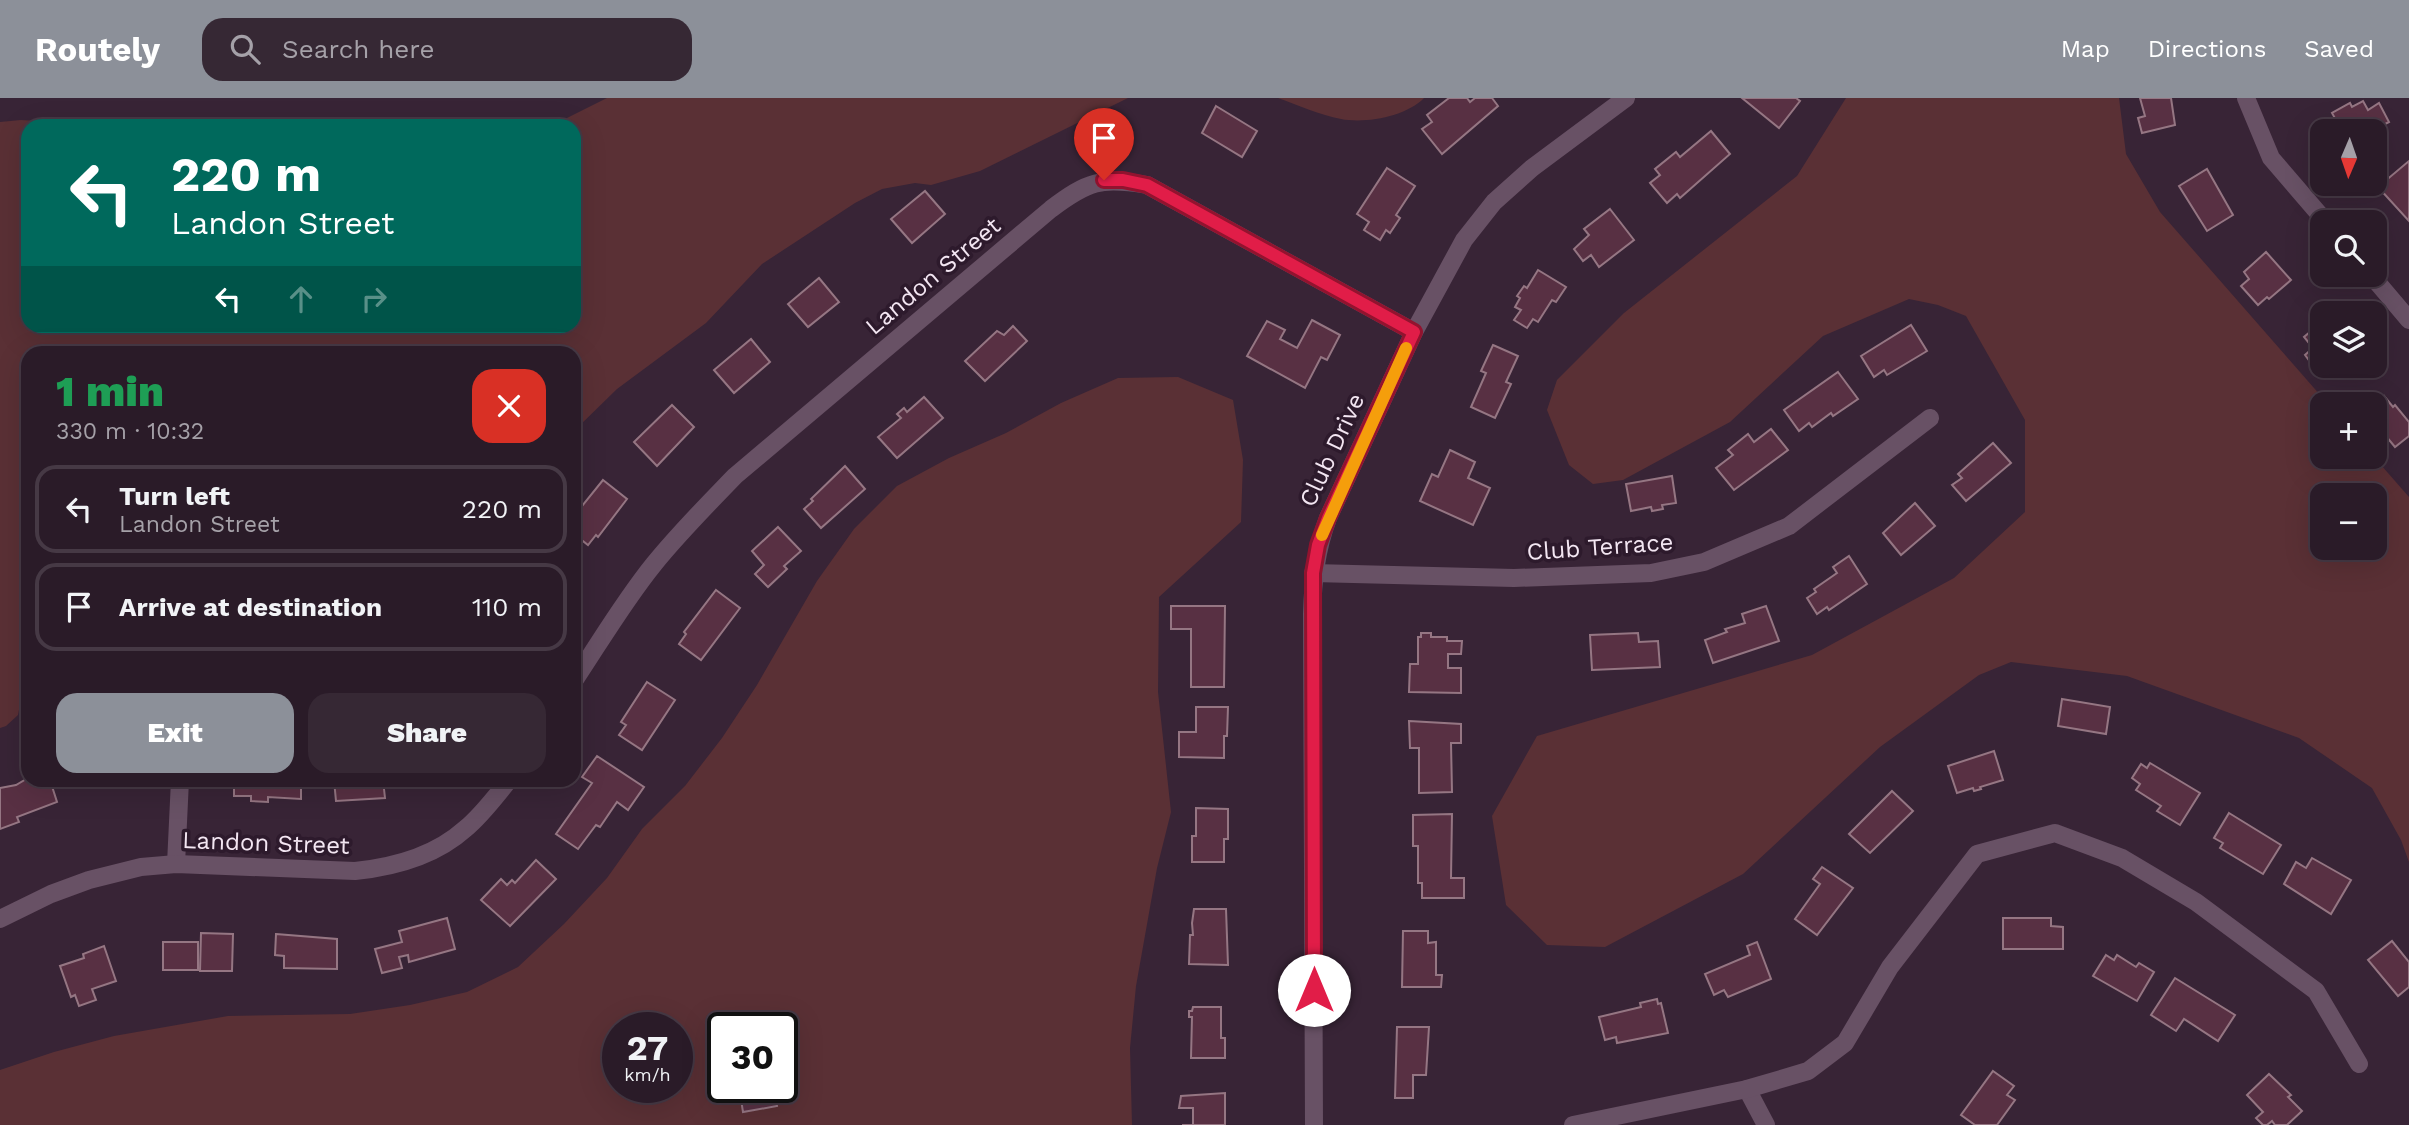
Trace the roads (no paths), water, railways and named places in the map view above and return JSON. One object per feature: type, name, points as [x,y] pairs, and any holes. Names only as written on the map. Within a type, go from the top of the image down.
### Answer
[{"type":"street","name":"Club Drive","points":[[1314,1125],[1313,573],[1318,545],[1414,332],[1465,240],[1494,202],[1532,168],[1626,98]]},
{"type":"street","points":[[2246,98],[2270,158],[2316,210]]},
{"type":"street","name":"Landon Street","points":[[581,670],[654,564],[693,518],[735,476],[1051,209],[1082,187],[1104,180],[1123,180],[1147,185],[1414,332]]},
{"type":"street","points":[[2381,287],[2409,320]]},
{"type":"street","name":"Club Terrace","points":[[1313,573],[1528,577],[1651,573],[1704,562],[1789,526],[1930,418]]},
{"type":"street","points":[[176,864],[180,787]]},
{"type":"street","name":"Landon Street","points":[[0,919],[51,894],[89,880],[141,867],[176,864],[355,871],[383,868],[412,859],[444,844],[465,830],[503,787]]},
{"type":"street","points":[[1573,1125],[1747,1089],[1808,1071],[1845,1043],[1890,967],[1977,854],[2055,834],[2122,858],[2196,902],[2316,991],[2359,1064]]},
{"type":"street","points":[[1747,1089],[1766,1125]]}]
